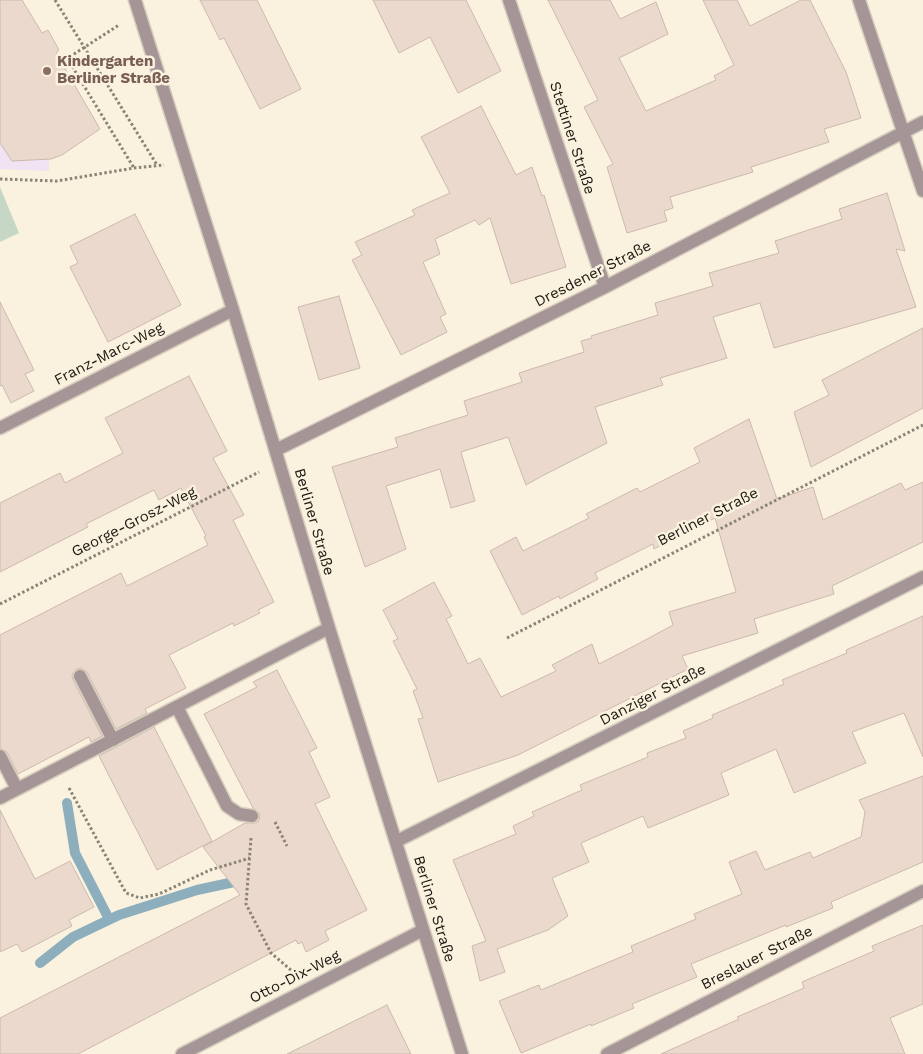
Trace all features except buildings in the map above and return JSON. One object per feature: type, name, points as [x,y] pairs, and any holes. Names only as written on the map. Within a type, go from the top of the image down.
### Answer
[{"type":"street","name":"Berliner Straße","points":[[135,0],[233,310],[329,628],[462,1054]]},
{"type":"street","name":"Stettiner Straße","points":[[509,0],[604,287]]},
{"type":"street","points":[[859,0],[923,191]]},
{"type":"street","name":"Dresdener Straße","points":[[278,456],[923,122]]},
{"type":"street","name":"Franz-Marc-Weg","points":[[0,428],[233,310]]},
{"type":"street","name":"Danziger Straße","points":[[397,841],[923,577]]},
{"type":"street","points":[[0,798],[329,628]]},
{"type":"street","points":[[80,676],[113,740]]},
{"type":"street","points":[[177,707],[227,806],[239,814],[252,816]]},
{"type":"street","points":[[0,756],[17,789]]},
{"type":"street","name":"Breslauer Straße","points":[[607,1054],[923,892]]},
{"type":"street","name":"Otto-Dix-Weg","points":[[182,1054],[422,930]]},
{"type":"path","points":[[54,0],[157,165]]},
{"type":"path","points":[[57,65],[84,46],[139,13]]},
{"type":"path","points":[[67,58],[134,168]]},
{"type":"path","points":[[0,179],[57,181],[157,165],[187,165]]},
{"type":"path","name":"Berliner Straße","points":[[507,638],[923,425]]},
{"type":"path","name":"George-Grosz-Weg","points":[[0,604],[278,456]]},
{"type":"path","points":[[58,768],[126,893],[140,898],[159,894],[210,870],[250,858]]},
{"type":"path","points":[[252,816],[246,904],[270,953],[293,971],[325,980]]},
{"type":"shaded area","points":[[0,143],[12,161],[49,159],[49,171],[0,169]]},
{"type":"green space","points":[[0,187],[19,233],[0,242]]},
{"type":"waterway","points":[[67,803],[75,853],[109,919]]},
{"type":"waterway","points":[[40,963],[73,937],[119,915],[197,890],[234,882]]},
{"type":"place","name":"Kindergarten Berliner Straße","points":[[47,71]]}]
